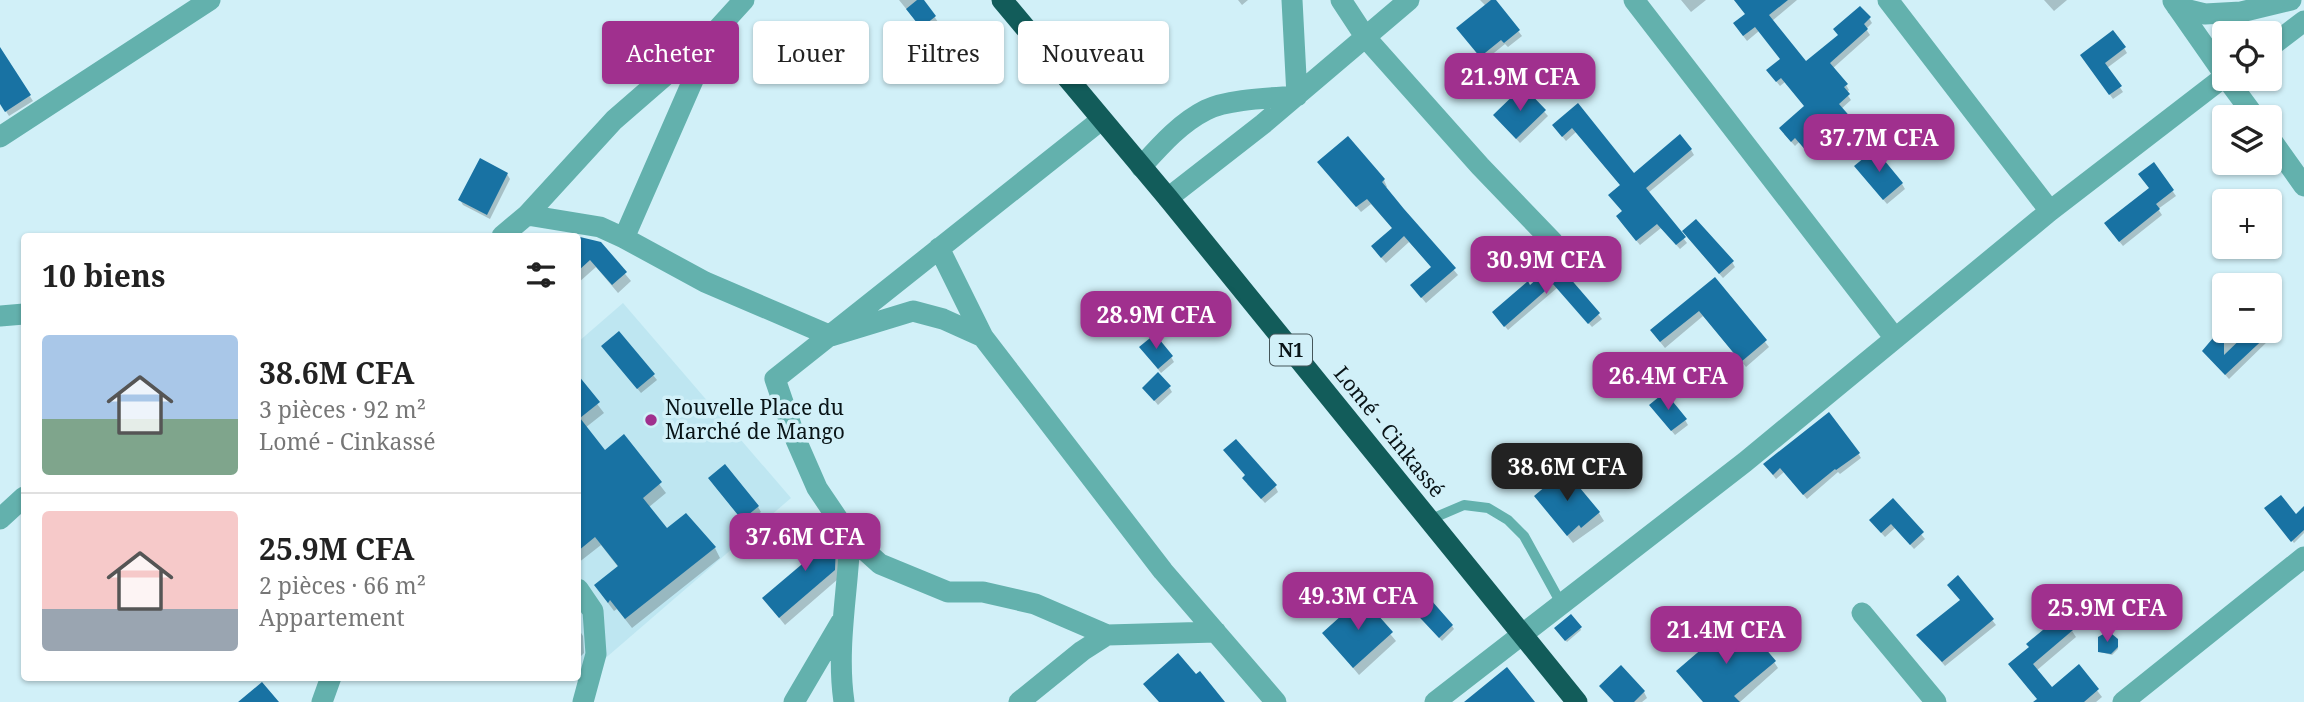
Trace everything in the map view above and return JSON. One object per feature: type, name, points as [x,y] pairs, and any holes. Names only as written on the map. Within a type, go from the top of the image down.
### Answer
[{"type":"highway","name":"Lomé - Cinkassé","points":[[1002,0],[1168,198],[1577,702]]},
{"type":"street","points":[[0,136],[210,0]]},
{"type":"street","points":[[725,21],[744,0]]},
{"type":"street","points":[[1292,0],[1297,96]]},
{"type":"street","points":[[1341,0],[1366,38],[1480,166],[1553,242]]},
{"type":"street","points":[[1168,198],[1297,96],[1409,0]]},
{"type":"street","points":[[1634,0],[1894,337]]},
{"type":"street","points":[[1888,0],[2050,211]]},
{"type":"street","points":[[2175,3],[2205,14],[2241,12],[2291,0]]},
{"type":"street","points":[[2175,3],[2212,58]]},
{"type":"street","points":[[2282,38],[2304,21]]},
{"type":"street","points":[[506,233],[527,215],[614,120],[655,84]]},
{"type":"street","points":[[624,238],[691,84]]},
{"type":"street","points":[[1435,702],[1745,462],[2050,211],[2212,87]]},
{"type":"street","points":[[1141,167],[1168,137],[1207,110],[1249,100],[1297,96]]},
{"type":"street","points":[[1101,120],[775,379],[796,440],[817,488],[850,537],[880,564],[948,592],[983,592],[1035,604],[1107,635],[1216,632]]},
{"type":"street","points":[[2282,155],[2304,186]]},
{"type":"street","points":[[527,215],[600,227],[705,282],[831,336],[913,311],[943,319],[983,337]]},
{"type":"street","points":[[939,248],[983,337],[1163,571],[1276,702]]},
{"type":"street","points":[[0,316],[21,314]]},
{"type":"street","points":[[0,519],[21,500]]},
{"type":"street","points":[[844,702],[842,620],[849,575],[850,537]]},
{"type":"street","points":[[2123,702],[2304,557]]},
{"type":"street","points":[[581,593],[593,611],[596,654],[583,702]]},
{"type":"street","points":[[1862,613],[1936,702]]},
{"type":"street","points":[[794,702],[842,620]]},
{"type":"street","points":[[1019,702],[1082,651],[1107,635]]},
{"type":"street","points":[[322,702],[330,681]]},
{"type":"lane","points":[[1429,520],[1464,505],[1489,509],[1508,520],[1524,536],[1562,605]]},
{"type":"shaded area","name":"Nouvelle Place du Marché de Mango","points":[[623,303],[791,498],[581,679],[581,339]]},
{"type":"building","points":[[917,0],[924,0],[936,16],[930,21],[915,21],[906,9]]},
{"type":"building","points":[[1491,0],[1496,0],[1520,30],[1504,43],[1501,40],[1480,57],[1456,28]]},
{"type":"building","points":[[1734,0],[1788,0],[1769,15],[1806,61],[1838,35],[1833,29],[1860,6],[1871,17],[1864,24],[1868,29],[1830,63],[1848,84],[1844,87],[1850,94],[1839,104],[1853,120],[1840,132],[1836,128],[1808,153],[1795,138],[1791,142],[1779,128],[1804,106],[1781,78],[1776,82],[1766,70],[1780,59],[1755,27],[1743,36],[1733,23],[1745,14]]},
{"type":"building","points":[[2113,30],[2126,47],[2105,63],[2122,86],[2109,95],[2080,55]]},
{"type":"building","points":[[0,47],[31,95],[5,112],[0,104]]},
{"type":"building","points":[[1523,86],[1546,110],[1516,139],[1493,115]]},
{"type":"building","points":[[1578,103],[1634,173],[1680,134],[1692,149],[1646,188],[1686,237],[1676,245],[1657,224],[1636,241],[1616,216],[1622,211],[1608,195],[1620,185],[1572,128],[1562,137],[1552,125]]},
{"type":"building","points":[[1348,136],[1385,179],[1382,182],[1404,209],[1456,268],[1421,298],[1410,285],[1431,267],[1404,236],[1381,258],[1371,246],[1392,228],[1367,199],[1356,207],[1317,162]]},
{"type":"building","points":[[1875,149],[1903,183],[1883,200],[1854,166]]},
{"type":"building","points":[[480,158],[508,173],[487,215],[458,200]]},
{"type":"building","points":[[2154,162],[2174,190],[2156,204],[2160,209],[2119,242],[2104,223],[2149,188],[2138,174]]},
{"type":"building","points":[[1696,219],[1734,261],[1719,274],[1682,231]]},
{"type":"building","points":[[581,237],[601,242],[627,272],[612,285],[590,260],[581,268]]},
{"type":"building","points":[[1556,262],[1600,313],[1588,324],[1553,284],[1504,327],[1492,312],[1528,281],[1530,285]]},
{"type":"building","points":[[1715,277],[1767,340],[1741,362],[1699,311],[1660,342],[1650,330]]},
{"type":"building","points":[[619,331],[655,374],[637,389],[601,346]]},
{"type":"building","points":[[1155,334],[1173,356],[1158,369],[1139,347]]},
{"type":"building","points":[[2212,339],[2212,343],[2224,343],[2224,355],[2236,343],[2259,343],[2225,375],[2202,351]]},
{"type":"building","points":[[1158,372],[1171,386],[1154,401],[1142,388]]},
{"type":"building","points":[[581,379],[600,402],[581,417]]},
{"type":"building","points":[[1665,392],[1687,419],[1671,431],[1649,405]]},
{"type":"building","points":[[1829,412],[1860,453],[1803,495],[1780,468],[1773,475],[1763,464]]},
{"type":"building","points":[[581,419],[605,450],[624,434],[662,482],[643,498],[667,528],[686,513],[716,547],[625,619],[594,585],[618,566],[595,537],[581,549]]},
{"type":"building","points":[[1236,439],[1277,485],[1261,499],[1242,478],[1245,475],[1223,450]]},
{"type":"building","points":[[725,464],[759,506],[742,520],[708,478]]},
{"type":"building","points":[[1565,470],[1600,512],[1567,536],[1534,496]]},
{"type":"building","points":[[2281,495],[2296,514],[2304,506],[2304,530],[2291,542],[2264,508]]},
{"type":"building","points":[[1893,498],[1924,532],[1910,545],[1891,524],[1881,533],[1869,520]]},
{"type":"building","points":[[820,525],[836,543],[835,570],[779,618],[762,598],[814,554],[802,540]]},
{"type":"building","points":[[1958,575],[1994,619],[1942,662],[1916,635],[1960,600],[1947,585]]},
{"type":"building","points":[[1424,592],[1453,625],[1439,638],[1408,605]]},
{"type":"building","points":[[1362,597],[1393,632],[1353,668],[1322,633]]},
{"type":"building","points":[[1571,614],[1582,627],[1565,641],[1554,628]]},
{"type":"building","points":[[2061,615],[2073,630],[2033,664],[2052,687],[2079,664],[2099,689],[2084,702],[2033,702],[2037,699],[2008,664],[2029,647],[2026,644]]},
{"type":"building","points":[[1741,620],[1776,661],[1734,696],[1740,702],[1703,702],[1676,671],[1711,641],[1714,644]]},
{"type":"building","points":[[2105,633],[2118,639],[2118,647],[2111,654],[2098,652],[2098,637]]},
{"type":"building","points":[[1178,653],[1196,674],[1200,671],[1225,702],[1159,702],[1143,684]]},
{"type":"building","points":[[1621,665],[1645,691],[1634,702],[1614,702],[1599,686]]},
{"type":"building","points":[[1507,667],[1535,702],[1464,702]]},
{"type":"building","points":[[262,682],[279,702],[238,702]]},
{"type":"place","name":"Nouvelle Place du Marché de Mango","points":[[651,420]]}]
